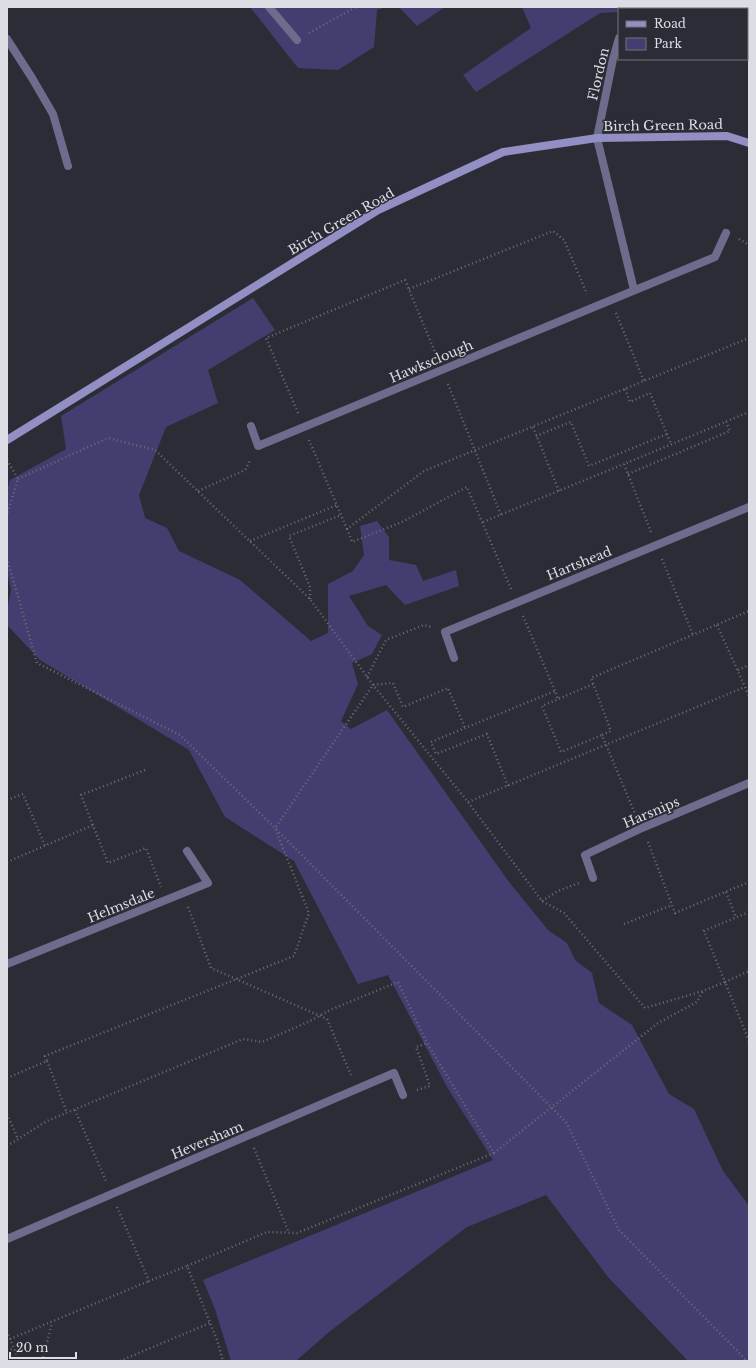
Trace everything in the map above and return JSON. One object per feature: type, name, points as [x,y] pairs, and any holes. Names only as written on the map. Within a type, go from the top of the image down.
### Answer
[{"type":"street","points":[[269,7],[296,40]]},
{"type":"street","points":[[7,39],[53,114],[68,166]]},
{"type":"street","name":"Flordon","points":[[597,138],[618,42]]},
{"type":"street","name":"Birch Green Road","points":[[7,440],[378,210],[503,152],[597,138],[727,136],[749,143]]},
{"type":"street","points":[[597,138],[634,290]]},
{"type":"street","name":"Hawksclough","points":[[258,446],[715,257],[726,233]]},
{"type":"street","points":[[251,426],[258,446]]},
{"type":"street","name":"Hartshead","points":[[445,632],[749,507]]},
{"type":"street","points":[[445,632],[454,658]]},
{"type":"street","name":"Harsnips","points":[[592,878],[585,855],[642,828],[749,783]]},
{"type":"street","name":"Helmsdale","points":[[7,964],[208,883],[187,851]]},
{"type":"street","name":"Heversham","points":[[7,1239],[394,1073],[403,1095]]},
{"type":"path","points":[[296,40],[356,7]]},
{"type":"path","points":[[409,289],[553,232],[564,240],[592,307]]},
{"type":"path","points":[[619,320],[644,381]]},
{"type":"path","points":[[558,699],[483,522],[467,488],[402,522],[352,542],[347,529],[424,471],[749,338]]},
{"type":"path","points":[[625,389],[630,402],[650,394],[671,444]]},
{"type":"path","points":[[483,522],[749,412]]},
{"type":"path","points":[[536,436],[571,422],[589,466],[667,434]]},
{"type":"path","points":[[628,474],[730,431],[726,422]]},
{"type":"path","points":[[533,427],[559,491]]},
{"type":"path","points":[[18,479],[108,438],[155,450],[310,599],[373,685],[468,802],[542,901],[564,913],[644,1008],[703,991],[749,972]]},
{"type":"path","points":[[198,491],[245,470],[258,446]]},
{"type":"path","points":[[7,460],[18,479],[7,514]]},
{"type":"path","points":[[624,464],[693,635]]},
{"type":"path","points":[[250,541],[337,505]]},
{"type":"path","points":[[310,599],[310,587],[289,536],[341,515]]},
{"type":"path","points":[[7,558],[37,663],[180,735],[275,828],[566,1122],[619,1230],[747,1361]]},
{"type":"path","points":[[593,684],[542,706],[561,752],[611,731],[591,678],[749,611]]},
{"type":"path","points":[[367,677],[386,640],[424,625],[445,632]]},
{"type":"path","points":[[717,625],[749,696]]},
{"type":"path","points":[[738,670],[749,665]]},
{"type":"path","points":[[275,828],[373,685],[393,683],[403,707],[448,688],[465,728]]},
{"type":"path","points":[[468,802],[745,687]]},
{"type":"path","points":[[436,754],[431,742],[555,691]]},
{"type":"path","points":[[432,758],[436,754],[487,734],[508,786]]},
{"type":"path","points":[[602,735],[642,828],[675,912],[749,882]]},
{"type":"path","points":[[145,770],[81,795],[108,863],[146,848],[166,900]]},
{"type":"path","points":[[7,800],[23,794],[45,846]]},
{"type":"path","points":[[7,862],[93,825]]},
{"type":"path","points":[[67,1113],[45,1056],[294,956],[309,913],[275,828]]},
{"type":"path","points":[[542,901],[558,891],[592,878]]},
{"type":"path","points":[[726,892],[736,918]]},
{"type":"path","points":[[182,894],[211,968],[327,1019],[357,1089]]},
{"type":"path","points":[[624,924],[672,905]]},
{"type":"path","points":[[749,912],[704,932],[749,1041]]},
{"type":"path","points":[[7,1146],[47,1121],[243,1039],[262,1042],[398,982],[427,1043],[494,1153]]},
{"type":"path","points":[[10,1339],[267,1232],[297,1233],[494,1153],[658,1023],[697,1002],[703,991]]},
{"type":"path","points":[[403,1095],[430,1086],[416,1047],[427,1043]]},
{"type":"path","points":[[7,1078],[47,1061]]},
{"type":"path","points":[[75,1110],[148,1281]]},
{"type":"path","points":[[7,1114],[18,1139]]},
{"type":"path","points":[[248,1135],[289,1233]]},
{"type":"path","points":[[187,1266],[217,1340],[223,1361]]},
{"type":"path","points":[[42,1361],[52,1322]]},
{"type":"path","points":[[120,1361],[210,1323]]},
{"type":"path","points":[[7,1331],[19,1361]]},
{"type":"path","points":[[7,1351],[14,1348]]},
{"type":"green space","points":[[250,7],[386,7],[377,10],[374,47],[338,70],[298,68]]},
{"type":"green space","points":[[399,7],[445,7],[417,26]]},
{"type":"green space","points":[[522,7],[656,7],[618,8],[618,12],[600,13],[476,92],[463,75],[531,28]]},
{"type":"green space","points":[[253,298],[275,330],[208,370],[218,403],[166,427],[139,495],[145,518],[167,528],[179,551],[240,580],[311,641],[328,633],[328,584],[353,571],[364,555],[360,526],[377,521],[389,537],[389,560],[416,565],[423,581],[456,570],[459,586],[405,605],[386,585],[349,596],[368,626],[382,635],[372,654],[352,663],[358,684],[341,721],[351,729],[387,710],[509,882],[548,930],[567,943],[575,960],[592,973],[599,1003],[632,1025],[669,1094],[694,1109],[723,1171],[749,1206],[749,1361],[688,1361],[608,1277],[546,1195],[467,1227],[329,1332],[296,1361],[231,1361],[215,1309],[203,1280],[493,1160],[447,1087],[388,975],[358,984],[294,861],[225,817],[189,750],[40,660],[7,625],[7,610],[11,590],[7,570],[7,491],[10,480],[66,449],[61,416]]}]
